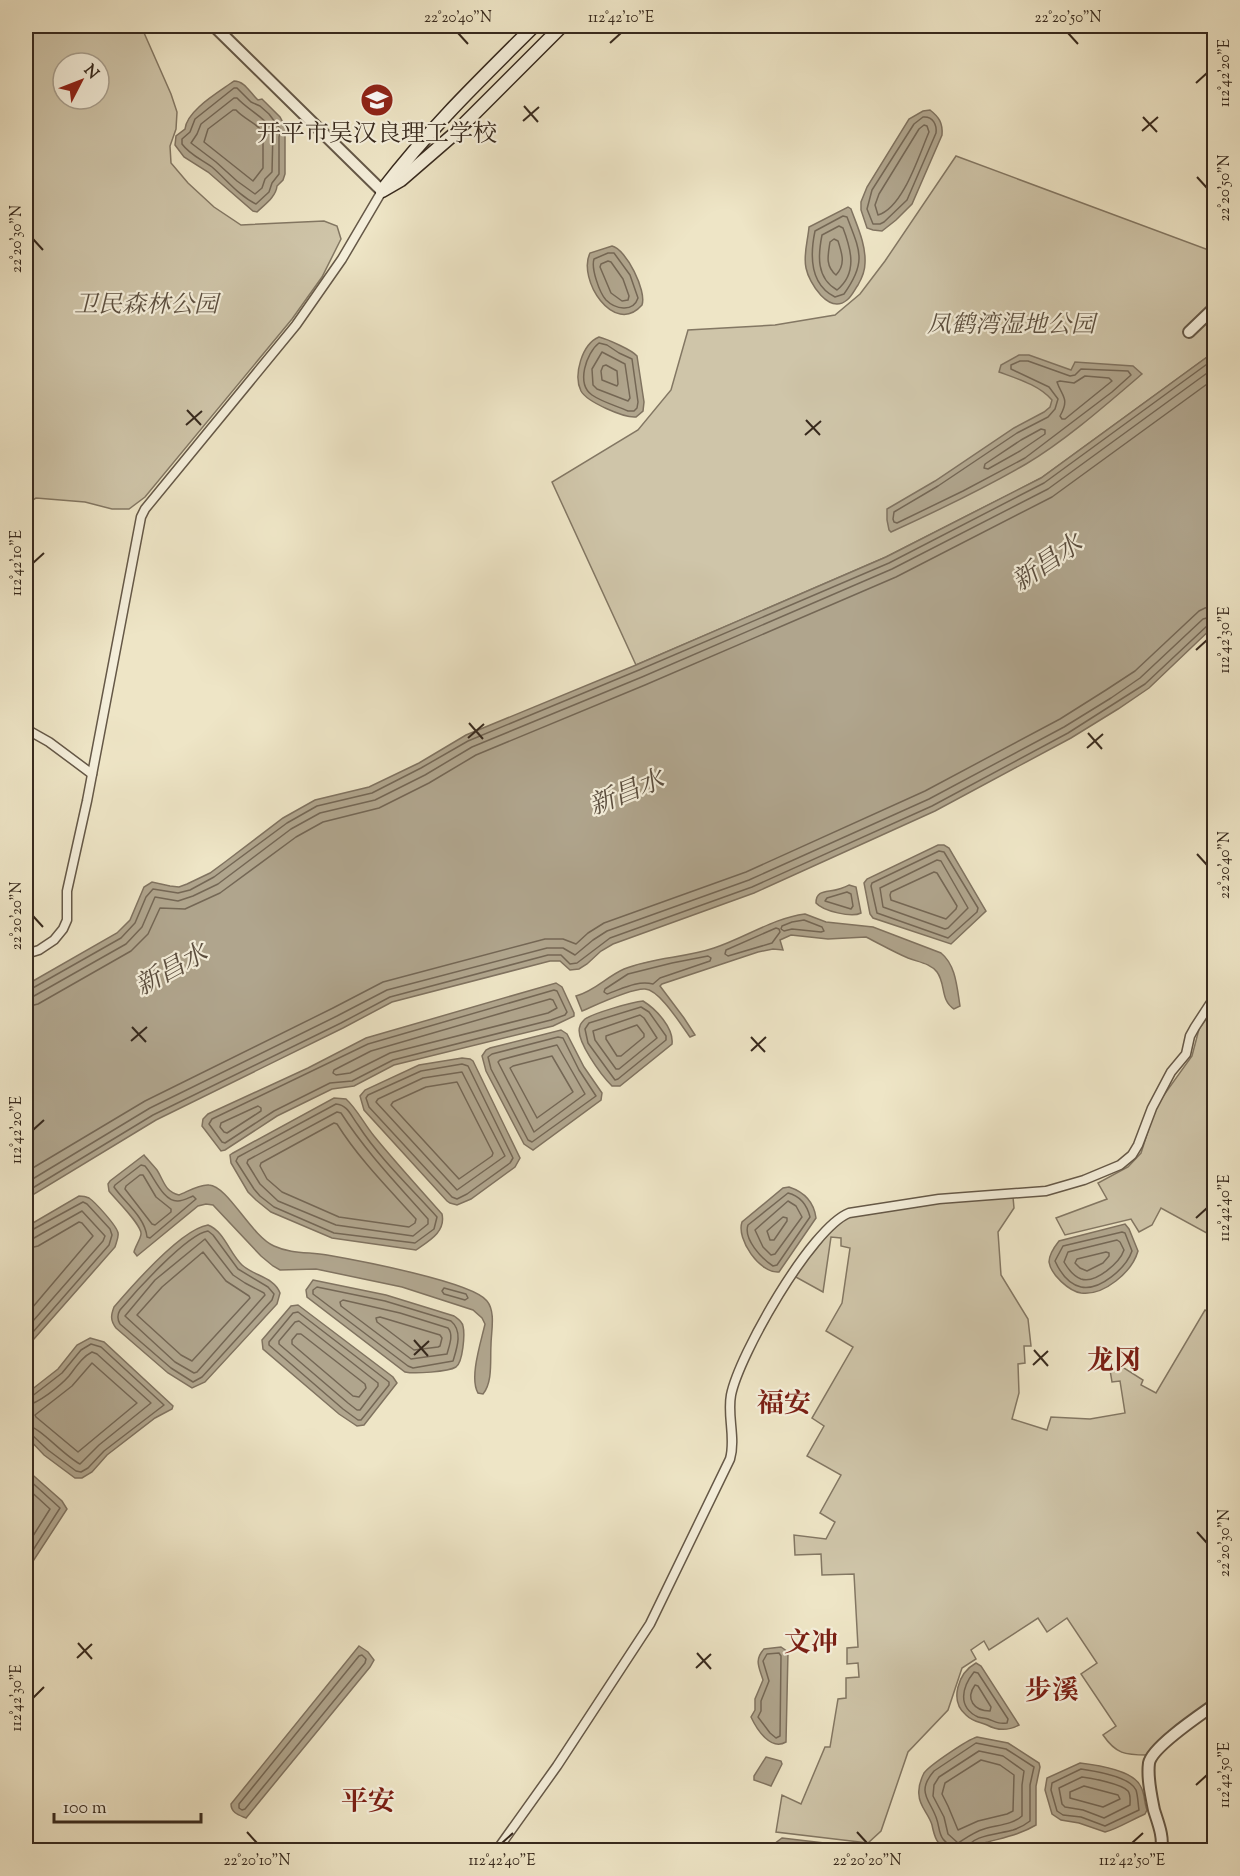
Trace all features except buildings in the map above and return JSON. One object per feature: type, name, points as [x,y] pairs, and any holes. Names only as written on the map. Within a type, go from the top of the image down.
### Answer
[{"type":"main road","points":[[382,191],[407,156],[439,121],[534,26]]},
{"type":"main road","points":[[382,191],[401,180],[453,135],[562,26]]},
{"type":"street","points":[[26,954],[54,940],[65,924],[67,891],[92,774],[141,517],[145,509],[296,325],[342,259],[382,191],[214,26]]},
{"type":"street","points":[[1189,332],[1215,308]]},
{"type":"street","points":[[26,729],[49,742],[92,774]]},
{"type":"street","points":[[497,1851],[650,1624],[730,1459],[733,1444],[730,1398],[742,1363],[799,1263],[837,1219],[849,1213],[939,1199],[1046,1191],[1084,1180],[1120,1165],[1132,1155],[1138,1145],[1152,1108],[1171,1072],[1186,1054],[1195,1026],[1210,1004],[1215,1001]]},
{"type":"street","points":[[1162,1849],[1162,1838],[1149,1776],[1151,1759],[1167,1742],[1215,1704]]},
{"type":"green space","name":"卫民森林公园","points":[[26,26],[141,26],[177,112],[176,129],[170,146],[171,163],[188,183],[214,207],[241,225],[324,221],[337,226],[341,239],[322,277],[292,319],[145,497],[129,509],[112,509],[85,502],[36,498],[26,504]]},
{"type":"green space","name":"凤鹤湾湿地公园","points":[[956,156],[1214,252],[1214,352],[1041,478],[886,557],[636,665],[552,482],[638,430],[671,390],[688,330],[775,325],[835,315],[860,294]]},
{"type":"green space","points":[[1214,1008],[1214,1237],[1161,1208],[1152,1225],[1139,1232],[1131,1219],[1065,1235],[1056,1218],[1107,1199],[1098,1183],[1128,1167],[1141,1153],[1156,1106],[1192,1056],[1199,1029]]},
{"type":"green space","points":[[1013,1197],[1014,1208],[998,1232],[1001,1275],[1028,1319],[1031,1346],[1024,1346],[1025,1363],[1018,1364],[1019,1393],[1012,1419],[1047,1430],[1051,1417],[1090,1419],[1125,1413],[1120,1381],[1112,1382],[1110,1370],[1121,1366],[1143,1380],[1141,1385],[1156,1393],[1205,1310],[1211,1313],[1214,1307],[1214,1698],[1147,1755],[1133,1755],[1117,1750],[1103,1735],[1116,1726],[1081,1674],[1097,1663],[1067,1618],[1047,1632],[1038,1618],[989,1650],[984,1641],[971,1650],[976,1659],[962,1668],[948,1710],[908,1752],[881,1831],[868,1843],[776,1832],[782,1795],[801,1804],[825,1747],[830,1747],[838,1699],[846,1698],[846,1678],[859,1677],[858,1663],[847,1664],[847,1648],[858,1647],[854,1574],[822,1575],[821,1554],[795,1555],[794,1535],[826,1539],[835,1522],[820,1513],[841,1475],[807,1456],[824,1426],[812,1418],[853,1347],[826,1331],[842,1303],[850,1248],[841,1246],[841,1238],[831,1237],[823,1292],[794,1276],[836,1224],[848,1217],[915,1205]]},
{"type":"water","points":[[234,81],[244,85],[258,100],[262,99],[280,117],[288,132],[285,136],[283,180],[272,197],[257,212],[208,172],[184,157],[175,145],[176,136],[185,129],[197,108]]},
{"type":"water","points":[[930,110],[940,121],[942,135],[912,204],[882,231],[867,228],[861,202],[867,187],[909,119],[923,111]]},
{"type":"water","points":[[848,207],[851,209],[863,242],[865,256],[863,274],[859,282],[852,295],[840,304],[827,300],[816,289],[808,274],[805,258],[809,227]]},
{"type":"water","points":[[612,246],[618,249],[629,262],[641,290],[642,305],[631,313],[620,314],[610,309],[593,289],[589,277],[587,264],[590,253]]},
{"type":"water","points":[[599,337],[637,356],[644,402],[643,411],[636,417],[623,415],[606,408],[590,400],[581,391],[578,377],[581,361],[588,346]]},
{"type":"water","name":"新昌水","points":[[1214,352],[1214,626],[1149,688],[1071,738],[935,811],[754,893],[613,944],[579,969],[570,970],[560,961],[550,961],[392,1002],[156,1120],[26,1199],[26,985],[117,933],[130,920],[144,887],[152,882],[179,887],[187,884],[210,873],[283,818],[315,800],[369,787],[419,763],[466,735],[636,665],[886,557],[1041,478]]},
{"type":"water","points":[[1019,355],[1029,355],[1071,370],[1075,362],[1133,366],[1142,374],[1086,422],[1041,455],[977,491],[891,532],[887,520],[887,509],[1050,407],[1052,400],[1041,390],[999,372],[1001,365]]},
{"type":"water","points":[[938,845],[949,848],[986,911],[951,944],[873,918],[870,914],[864,883],[867,879]]},
{"type":"water","points":[[849,885],[856,887],[861,913],[851,915],[838,913],[816,903],[820,893]]},
{"type":"water","points":[[805,914],[826,922],[873,927],[941,953],[953,970],[960,1006],[954,1009],[947,1001],[940,977],[931,967],[866,937],[828,939],[791,935],[780,940],[783,950],[758,952],[660,986],[695,1035],[690,1037],[670,1009],[651,991],[639,989],[631,991],[582,1011],[576,996],[635,965],[714,948],[770,924]]},
{"type":"water","points":[[556,983],[562,987],[574,1016],[553,1026],[394,1065],[354,1086],[332,1089],[277,1116],[225,1150],[221,1151],[202,1126],[203,1119],[208,1114],[308,1068],[366,1038]]},
{"type":"water","points":[[643,1001],[667,1025],[672,1044],[620,1086],[612,1086],[585,1048],[579,1032],[580,1025],[585,1019],[596,1014]]},
{"type":"water","points":[[561,1030],[567,1034],[584,1067],[602,1093],[601,1100],[533,1150],[524,1144],[486,1071],[482,1056],[490,1048]]},
{"type":"water","points":[[462,1058],[473,1061],[520,1158],[515,1167],[471,1199],[457,1205],[447,1201],[364,1110],[360,1096],[365,1090],[419,1065]]},
{"type":"water","points":[[334,1098],[346,1099],[350,1103],[382,1146],[442,1214],[443,1220],[439,1231],[416,1250],[332,1238],[271,1212],[248,1192],[231,1163],[230,1155],[233,1153]]},
{"type":"water","points":[[144,1155],[157,1170],[165,1186],[174,1194],[179,1195],[205,1185],[216,1187],[265,1241],[274,1246],[438,1279],[460,1286],[487,1301],[492,1316],[490,1377],[483,1394],[478,1393],[475,1378],[485,1324],[473,1310],[402,1287],[316,1269],[280,1270],[261,1256],[213,1205],[198,1206],[137,1256],[134,1252],[141,1236],[140,1230],[109,1191],[108,1184]]},
{"type":"water","points":[[789,1187],[807,1198],[816,1218],[779,1272],[772,1271],[757,1262],[746,1246],[741,1229],[742,1222],[783,1188]]},
{"type":"water","points":[[79,1196],[92,1200],[114,1225],[118,1235],[115,1247],[26,1348],[26,1227]]},
{"type":"water","points":[[1125,1224],[1138,1251],[1130,1267],[1108,1287],[1090,1293],[1076,1292],[1066,1286],[1053,1272],[1049,1259],[1059,1241]]},
{"type":"water","points":[[208,1225],[223,1237],[242,1265],[269,1280],[280,1293],[277,1304],[205,1382],[192,1388],[168,1373],[116,1328],[112,1315],[114,1307],[158,1260],[185,1237]]},
{"type":"water","points":[[313,1280],[386,1295],[454,1316],[460,1320],[464,1330],[463,1348],[458,1364],[452,1369],[439,1371],[405,1372],[307,1297],[306,1290]]},
{"type":"water","points":[[298,1305],[393,1377],[397,1383],[364,1425],[357,1426],[339,1414],[263,1349],[262,1340],[291,1306]]},
{"type":"water","points":[[90,1338],[104,1342],[173,1406],[172,1409],[155,1418],[107,1455],[92,1472],[82,1478],[75,1478],[44,1455],[26,1436],[26,1394],[58,1369],[77,1345]]},
{"type":"water","points":[[26,1469],[62,1501],[67,1509],[26,1572]]},
{"type":"water","points":[[359,1646],[374,1660],[370,1667],[246,1818],[232,1810],[231,1804]]},
{"type":"water","points":[[781,1647],[788,1652],[786,1742],[775,1744],[765,1738],[751,1717],[763,1680],[758,1664],[759,1657],[764,1649]]},
{"type":"water","points":[[976,1663],[981,1666],[1019,1725],[1003,1730],[995,1728],[971,1719],[961,1709],[957,1695],[960,1680],[964,1673]]},
{"type":"water","points":[[977,1737],[1008,1743],[1039,1763],[1036,1786],[1036,1825],[1019,1833],[965,1850],[949,1850],[942,1846],[935,1837],[931,1821],[919,1799],[920,1784],[924,1773],[933,1764]]},
{"type":"water","points":[[766,1757],[781,1761],[782,1764],[771,1786],[754,1780],[754,1776]]},
{"type":"water","points":[[1080,1763],[1114,1769],[1131,1776],[1141,1787],[1147,1810],[1145,1814],[1105,1832],[1079,1823],[1061,1820],[1052,1814],[1045,1790],[1047,1778]]},
{"type":"water","points":[[782,1838],[833,1844],[843,1850],[766,1850]]},
{"type":"place","name":"开平市吴汉良理工学校","points":[[377,100]]},
{"type":"district","name":"龙冈","points":[[1114,1362]]},
{"type":"district","name":"福安","points":[[784,1405]]},
{"type":"district","name":"文冲","points":[[811,1644]]},
{"type":"district","name":"步溪","points":[[1052,1692]]},
{"type":"district","name":"平安","points":[[368,1803]]}]
